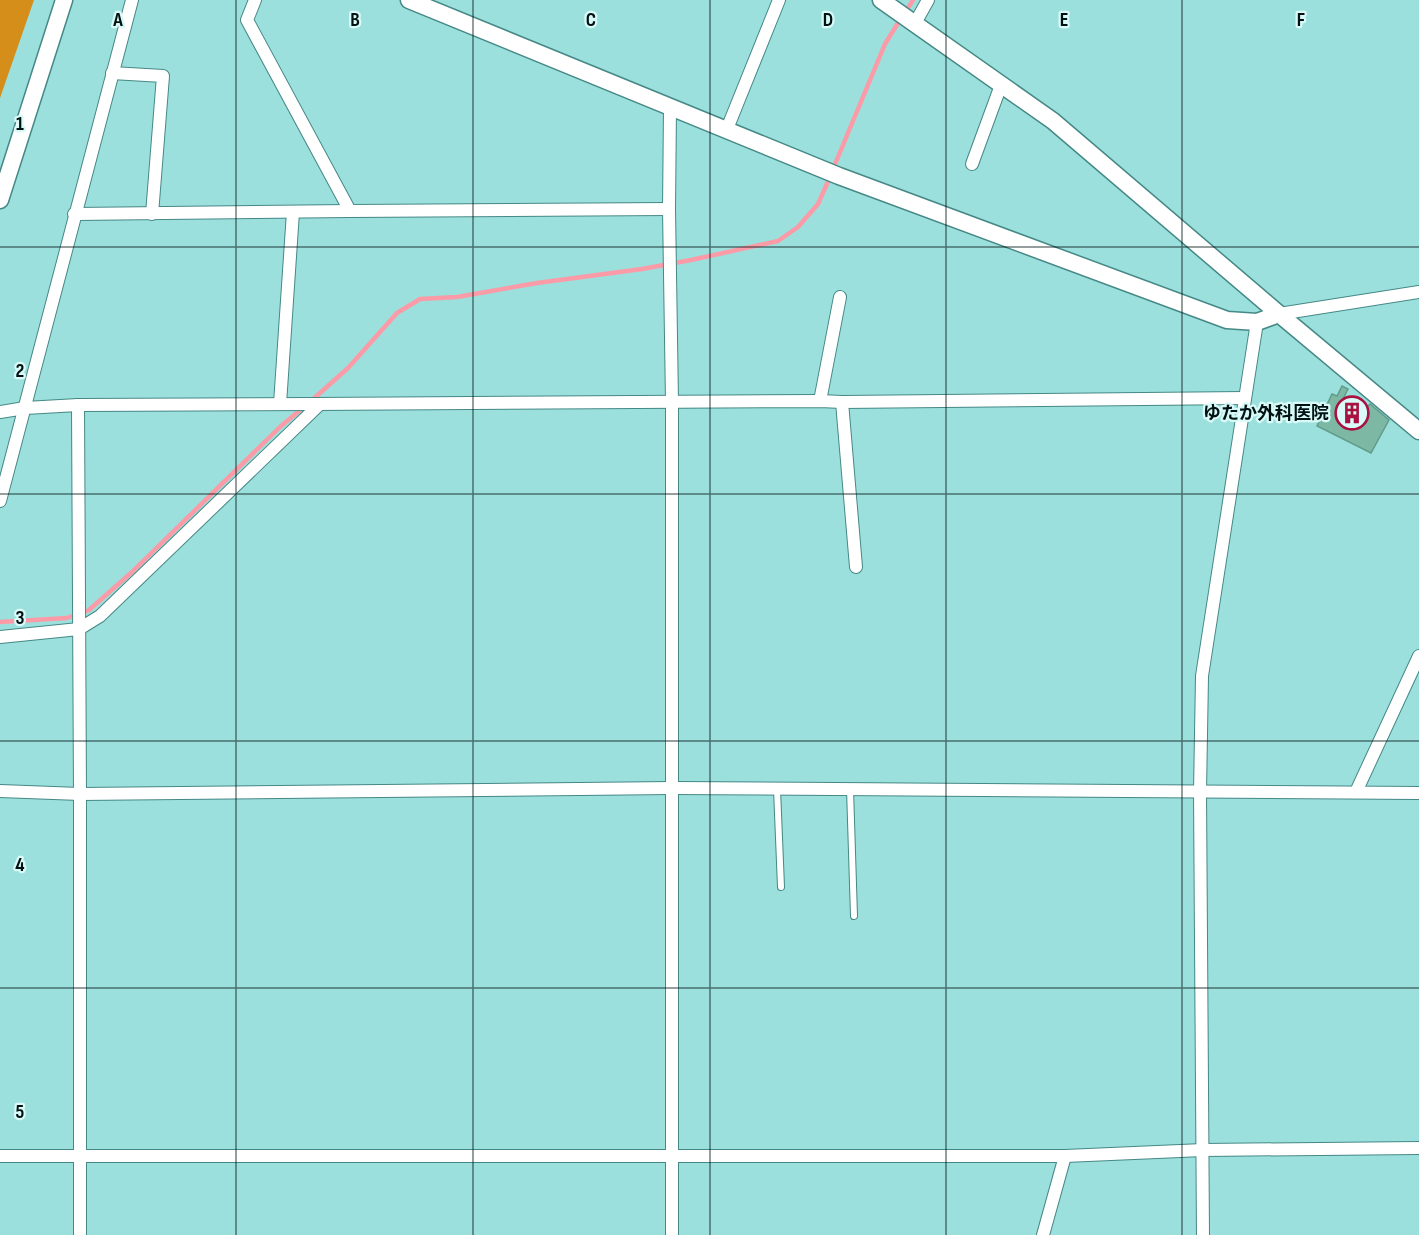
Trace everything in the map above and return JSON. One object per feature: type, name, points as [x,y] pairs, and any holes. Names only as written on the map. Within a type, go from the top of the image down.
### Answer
[{"type":"street","points":[[0,200],[64,0]]},
{"type":"street","points":[[0,501],[132,0]]},
{"type":"street","points":[[255,0],[247,20],[350,211]]},
{"type":"street","points":[[409,0],[832,173],[1227,320],[1257,322],[1279,315],[1418,289]]},
{"type":"street","points":[[727,129],[779,0]]},
{"type":"street","points":[[881,0],[1053,121],[1279,315],[1419,431]]},
{"type":"street","points":[[906,19],[928,0]]},
{"type":"street","points":[[112,74],[163,76],[152,214]]},
{"type":"street","points":[[972,164],[1001,86]]},
{"type":"street","points":[[670,108],[672,1235]]},
{"type":"street","points":[[75,214],[669,208]]},
{"type":"street","points":[[280,404],[293,212]]},
{"type":"street","points":[[820,400],[840,297]]},
{"type":"street","points":[[1203,1235],[1200,792],[1202,676],[1257,322]]},
{"type":"street","points":[[0,412],[78,405],[1245,398]]},
{"type":"street","points":[[842,402],[856,567]]},
{"type":"street","points":[[0,637],[79,626],[100,616],[317,404]]},
{"type":"street","points":[[78,405],[80,1235]]},
{"type":"street","points":[[1356,792],[1419,656]]},
{"type":"street","points":[[0,791],[80,794],[672,788],[1419,793]]},
{"type":"street","points":[[0,1156],[1065,1156],[1203,1150],[1419,1148]]},
{"type":"street","points":[[1043,1235],[1065,1156]]},
{"type":"lane","points":[[777,789],[782,887]]},
{"type":"lane","points":[[850,789],[854,916]]},
{"type":"shaded area","points":[[0,0],[34,0],[0,98]]},
{"type":"building","name":"ゆたか外科医院","points":[[1342,386],[1348,389],[1342,401],[1357,406],[1359,403],[1367,407],[1370,404],[1389,420],[1371,453],[1317,426],[1332,394],[1337,396]]},
{"type":"waterway","points":[[906,11],[913,0]]},
{"type":"waterway","points":[[833,169],[885,44],[901,18]]},
{"type":"waterway","points":[[311,401],[348,368],[397,313],[420,299],[457,297],[537,283],[642,269],[778,241],[798,227],[818,204],[830,177]]},
{"type":"waterway","points":[[0,622],[67,618],[89,610],[132,572],[281,426],[305,406]]},
{"type":"place","name":"ゆたか外科医院","points":[[1352,413]]}]
